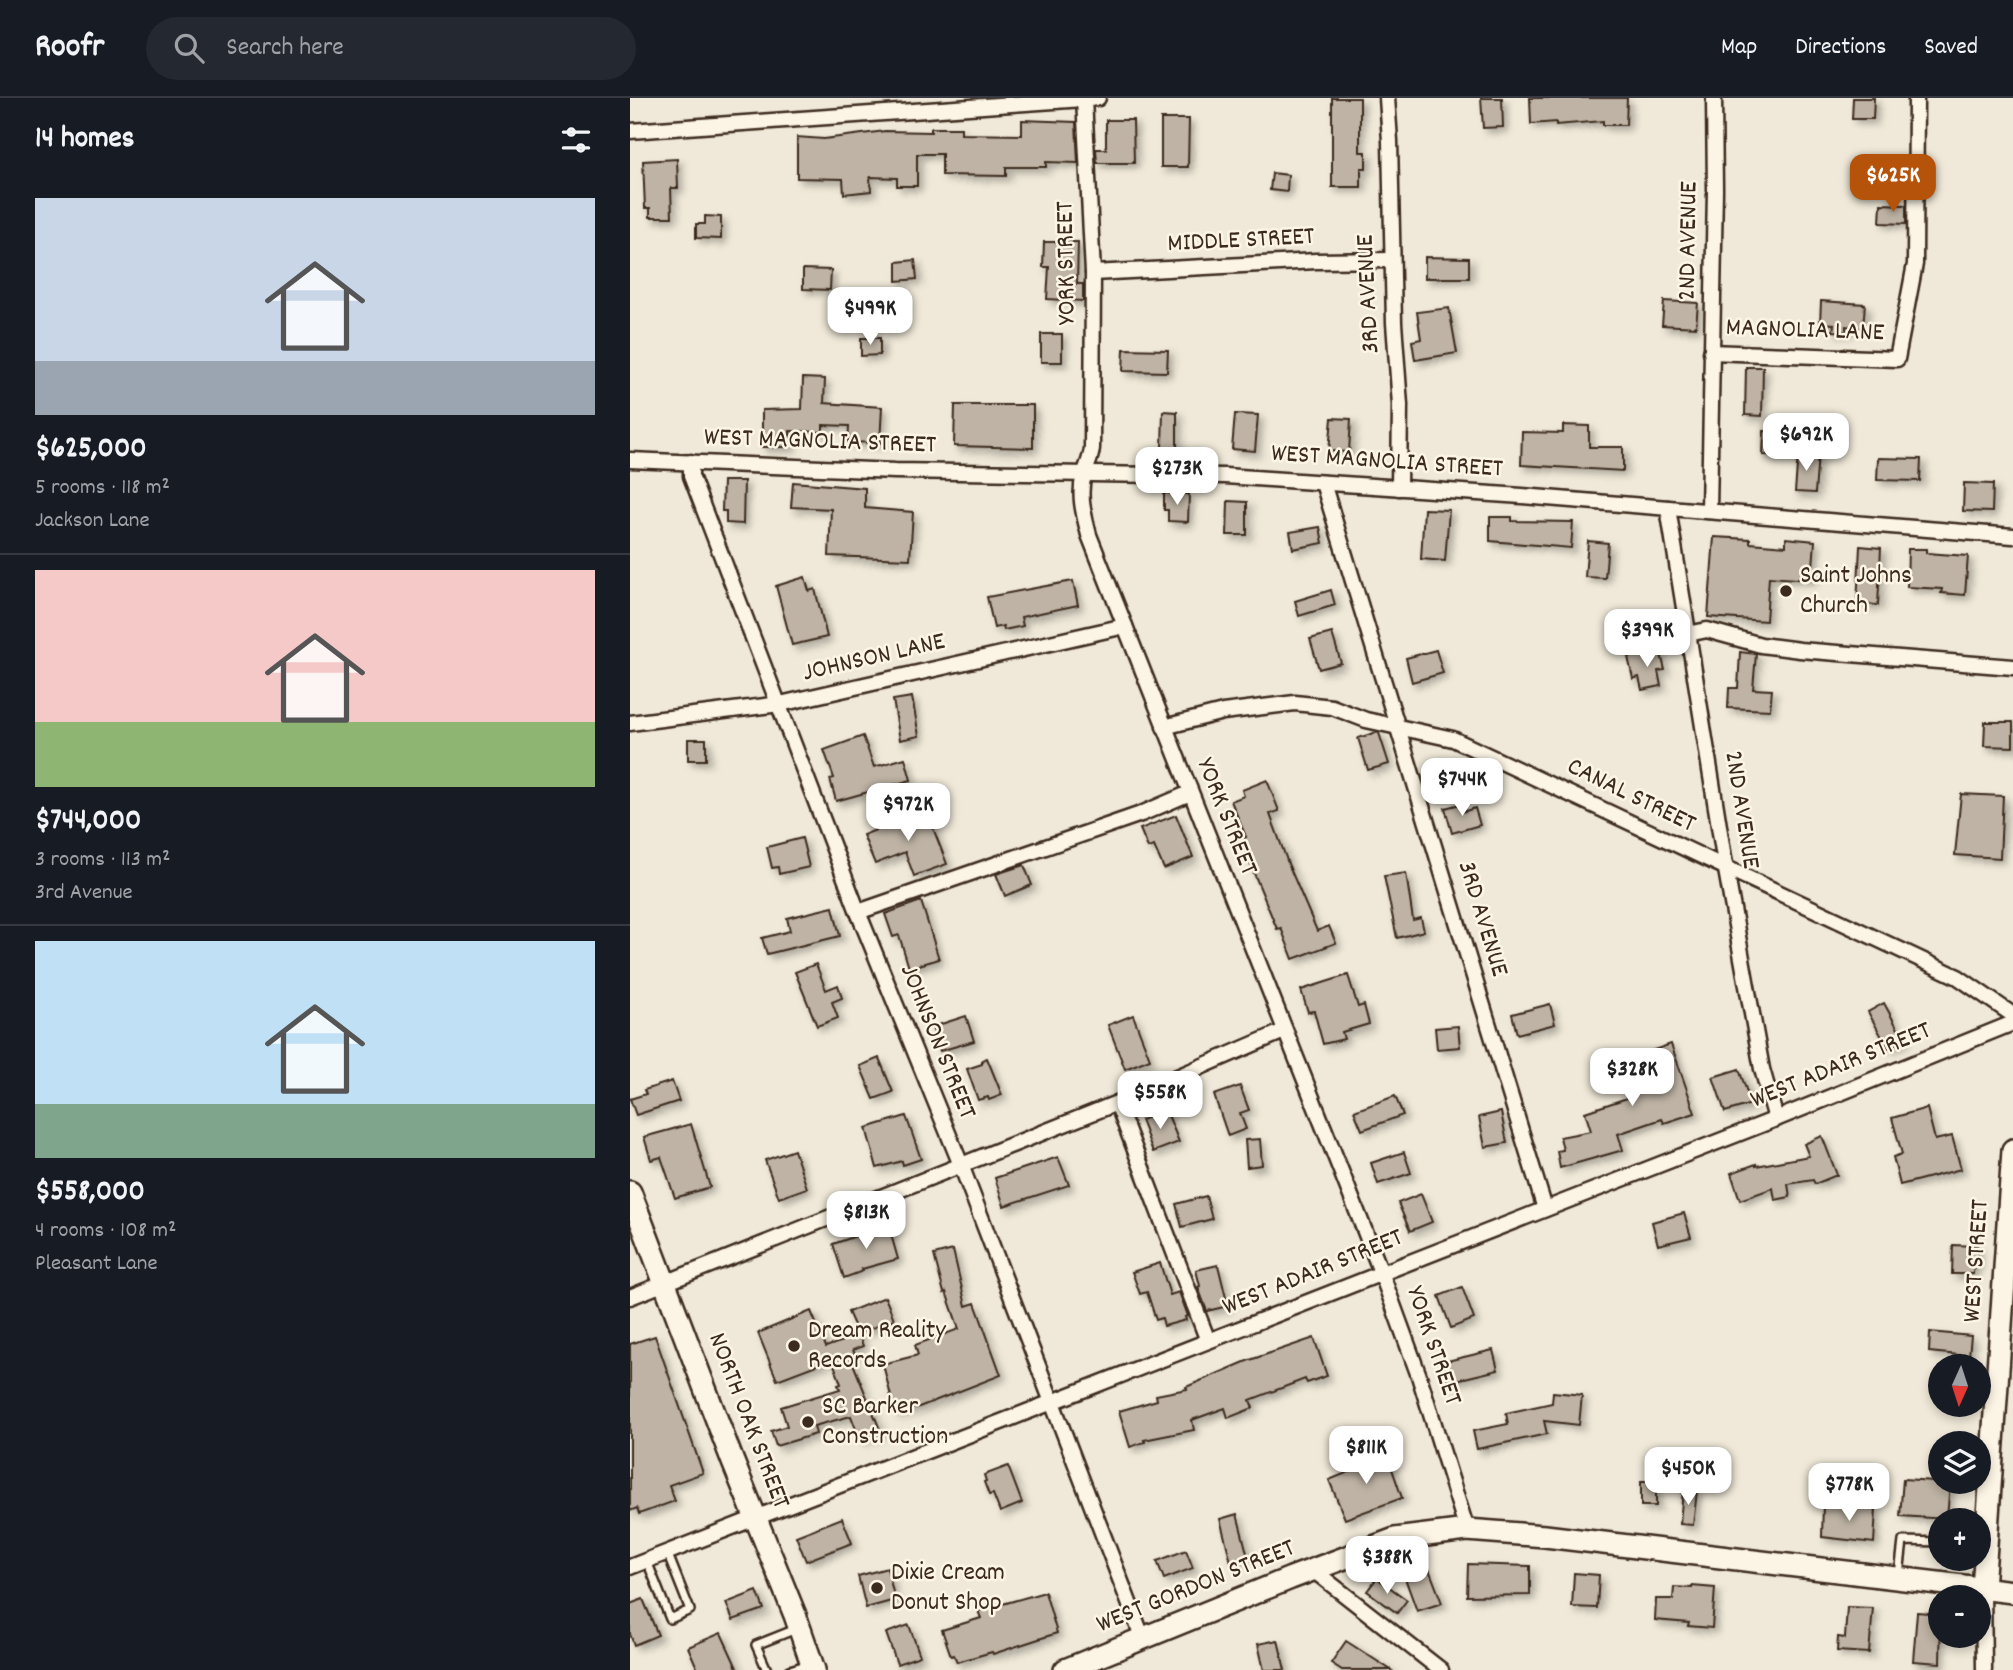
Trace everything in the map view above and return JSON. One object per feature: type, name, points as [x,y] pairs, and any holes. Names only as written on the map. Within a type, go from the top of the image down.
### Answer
[{"type":"street","name":"3RD AVENUE","points":[[1387,98],[1391,260],[1400,405],[1399,488]]},
{"type":"street","name":"2ND AVENUE","points":[[1709,511],[1715,190],[1714,98]]},
{"type":"street","name":"MAGNOLIA LANE","points":[[1711,352],[1897,359],[1915,264],[1916,98]]},
{"type":"street","points":[[630,131],[966,103],[1091,99]]},
{"type":"street","name":"YORK STREET","points":[[1091,99],[1092,448],[1091,462],[1084,474],[1081,502],[1089,535],[1381,1272],[1419,1376],[1467,1530]]},
{"type":"street","name":"MIDDLE STREET","points":[[1093,273],[1316,261],[1391,260]]},
{"type":"street","name":"WEST MAGNOLIA STREET","points":[[630,460],[895,471],[1225,476],[2013,536]]},
{"type":"street","name":"JOHNSON STREET","points":[[691,462],[691,476],[858,912],[961,1165],[1143,1639]]},
{"type":"street","name":"3RD AVENUE","points":[[1323,483],[1545,1209]]},
{"type":"street","name":"2ND AVENUE","points":[[1668,508],[1726,870],[1762,1069],[1776,1119]]},
{"type":"street","name":"JOHNSON LANE","points":[[630,723],[780,704],[1125,626]]},
{"type":"street","points":[[1688,634],[1707,630],[1761,645],[2013,667]]},
{"type":"street","name":"CANAL STREET","points":[[1164,727],[1223,712],[1295,703],[1332,707],[1366,720],[1453,739],[1726,870],[1958,977],[2013,1015]]},
{"type":"street","points":[[858,912],[1141,814],[1190,793]]},
{"type":"street","name":"WEST ADAIR STREET","points":[[630,1567],[1776,1119],[2013,1023]]},
{"type":"street","points":[[630,1297],[1116,1102],[1284,1031]]},
{"type":"street","points":[[1116,1102],[1208,1340]]},
{"type":"street","name":"WEST STREET","points":[[1987,1508],[2007,1303],[2013,1150]]},
{"type":"street","name":"NORTH OAK STREET","points":[[630,1192],[636,1226],[666,1283],[813,1666]]},
{"type":"street","name":"WEST GORDON STREET","points":[[1065,1670],[1100,1664],[1143,1639],[1395,1539],[1467,1530],[1545,1536],[1949,1585]]},
{"type":"street","points":[[1313,1570],[1441,1670]]},
{"type":"street","name":"WEST GORDON STREET","points":[[1991,1590],[2013,1592]]},
{"type":"street","name":"WEST STREET","points":[[1984,1648],[1984,1670]]},
{"type":"lane","points":[[1898,1579],[1902,1541],[1928,1542]]},
{"type":"lane","points":[[647,1560],[670,1619],[690,1609],[667,1552]]},
{"type":"lane","points":[[767,1670],[756,1645],[800,1628]]},
{"type":"lane","points":[[790,1670],[813,1666]]},
{"type":"building","points":[[1332,98],[1360,98],[1360,152],[1366,152],[1366,168],[1361,168],[1361,187],[1332,187]]},
{"type":"building","points":[[1481,98],[1502,98],[1503,127],[1483,128]]},
{"type":"building","points":[[1530,98],[1627,98],[1626,125],[1603,125],[1603,121],[1531,124]]},
{"type":"building","points":[[1853,98],[1874,98],[1873,119],[1852,119]]},
{"type":"building","points":[[1161,119],[1189,119],[1188,167],[1161,167]]},
{"type":"building","points":[[1022,120],[1076,122],[1078,163],[1046,162],[1046,167],[1006,167],[1006,176],[942,175],[942,154],[917,154],[917,186],[897,186],[897,178],[870,177],[871,191],[844,194],[843,179],[797,178],[797,137],[824,139],[885,131],[931,132],[931,128],[961,128],[961,134],[1022,135]]},
{"type":"building","points":[[1106,120],[1133,120],[1134,163],[1097,163],[1096,149],[1106,149]]},
{"type":"building","points":[[677,159],[678,188],[671,188],[672,217],[650,217],[650,208],[645,208],[643,161]]},
{"type":"building","points":[[1272,173],[1288,175],[1287,192],[1270,190]]},
{"type":"building","points":[[1881,204],[1906,205],[1906,224],[1880,223]]},
{"type":"building","points":[[705,216],[721,217],[721,239],[696,238],[696,224],[705,224]]},
{"type":"building","points":[[1044,242],[1078,242],[1077,284],[1083,284],[1083,301],[1047,299],[1049,267],[1043,267]]},
{"type":"building","points":[[1425,257],[1469,258],[1469,278],[1425,278]]},
{"type":"building","points":[[915,260],[917,279],[897,281],[897,262]]},
{"type":"building","points":[[803,269],[831,270],[830,290],[803,289]]},
{"type":"building","points":[[1664,301],[1698,303],[1696,327],[1662,325]]},
{"type":"building","points":[[1821,301],[1865,304],[1863,328],[1846,326],[1846,332],[1833,331],[1834,324],[1820,323]]},
{"type":"building","points":[[1449,308],[1457,353],[1415,360],[1412,341],[1421,339],[1417,312]]},
{"type":"building","points":[[1041,334],[1062,334],[1062,362],[1041,362]]},
{"type":"building","points":[[861,338],[880,338],[880,355],[861,356]]},
{"type":"building","points":[[1124,349],[1168,350],[1167,372],[1123,371]]},
{"type":"building","points":[[1746,367],[1763,367],[1762,416],[1745,415]]},
{"type":"building","points":[[803,378],[825,379],[824,403],[882,407],[880,443],[848,442],[849,426],[823,425],[823,432],[790,431],[790,447],[762,447],[762,410],[802,409]]},
{"type":"building","points":[[955,405],[1033,405],[1033,448],[954,446]]},
{"type":"building","points":[[1163,411],[1177,412],[1177,448],[1162,448]]},
{"type":"building","points":[[1235,414],[1258,415],[1255,451],[1232,449]]},
{"type":"building","points":[[1332,418],[1351,419],[1349,452],[1329,451]]},
{"type":"building","points":[[1563,425],[1589,426],[1589,447],[1623,447],[1623,471],[1521,465],[1522,432],[1563,433]]},
{"type":"building","points":[[1764,431],[1795,432],[1794,456],[1763,455]]},
{"type":"building","points":[[1798,453],[1818,454],[1815,493],[1795,492]]},
{"type":"building","points":[[1878,458],[1921,459],[1920,481],[1877,480]]},
{"type":"building","points":[[723,481],[744,481],[743,524],[726,523],[726,511],[722,511]]},
{"type":"building","points":[[793,482],[865,488],[865,508],[913,512],[910,559],[829,556],[831,509],[791,507]]},
{"type":"building","points":[[1964,483],[1993,484],[1992,512],[1963,511]]},
{"type":"building","points":[[1164,493],[1189,494],[1188,522],[1168,521],[1168,510],[1164,510]]},
{"type":"building","points":[[1228,501],[1247,502],[1247,535],[1227,535]]},
{"type":"building","points":[[1424,509],[1449,510],[1445,561],[1421,559]]},
{"type":"building","points":[[1490,517],[1512,517],[1512,521],[1573,522],[1571,548],[1490,541]]},
{"type":"building","points":[[1320,527],[1323,543],[1293,549],[1290,532]]},
{"type":"building","points":[[1714,537],[1750,539],[1750,543],[1786,546],[1786,538],[1815,541],[1812,580],[1769,577],[1766,621],[1708,617]]},
{"type":"building","points":[[1588,541],[1608,543],[1605,578],[1585,577]]},
{"type":"building","points":[[1860,546],[1881,548],[1878,605],[1857,604]]},
{"type":"building","points":[[1908,549],[1968,556],[1965,595],[1941,593],[1942,589],[1907,587]]},
{"type":"building","points":[[805,577],[809,591],[815,589],[827,637],[792,645],[776,586]]},
{"type":"building","points":[[1073,581],[1078,605],[1021,617],[1023,626],[1004,630],[1003,626],[994,628],[987,597]]},
{"type":"building","points":[[1331,590],[1335,605],[1299,616],[1295,601]]},
{"type":"building","points":[[1332,633],[1341,663],[1319,669],[1310,639]]},
{"type":"building","points":[[1436,650],[1443,673],[1412,682],[1406,658]]},
{"type":"building","points":[[1660,650],[1665,670],[1658,671],[1661,686],[1642,690],[1639,677],[1633,679],[1628,657]]},
{"type":"building","points":[[1740,652],[1756,654],[1753,689],[1772,690],[1770,710],[1728,708],[1729,688],[1738,688]]},
{"type":"building","points":[[912,697],[919,736],[900,740],[893,700]]},
{"type":"building","points":[[1985,722],[2013,722],[2013,747],[1984,746]]},
{"type":"building","points":[[1377,732],[1389,764],[1368,770],[1358,738]]},
{"type":"building","points":[[863,736],[874,767],[905,758],[911,780],[836,801],[830,779],[834,778],[824,750]]},
{"type":"building","points":[[688,739],[706,739],[706,760],[688,760]]},
{"type":"building","points":[[1267,780],[1279,811],[1270,814],[1289,866],[1317,931],[1329,926],[1336,943],[1293,959],[1281,928],[1277,929],[1253,871],[1241,839],[1246,837],[1231,801],[1244,796],[1242,790]]},
{"type":"building","points":[[1961,794],[2003,796],[2000,858],[1955,855]]},
{"type":"building","points":[[1460,804],[1462,812],[1475,808],[1480,825],[1452,833],[1445,808]]},
{"type":"building","points":[[926,810],[947,864],[914,876],[905,852],[875,864],[863,835]]},
{"type":"building","points":[[1176,815],[1193,857],[1164,869],[1154,846],[1148,848],[1140,829]]},
{"type":"building","points":[[802,838],[809,867],[779,874],[778,867],[772,868],[767,847]]},
{"type":"building","points":[[1024,865],[1032,885],[1005,896],[996,874]]},
{"type":"building","points":[[1406,873],[1413,920],[1421,918],[1424,931],[1397,938],[1384,876]]},
{"type":"building","points":[[921,901],[939,959],[909,968],[899,935],[893,937],[885,914]]},
{"type":"building","points":[[833,907],[840,936],[767,954],[762,938],[790,931],[787,918]]},
{"type":"building","points":[[816,964],[826,990],[838,985],[842,998],[832,1002],[838,1018],[817,1026],[795,972]]},
{"type":"building","points":[[1348,975],[1358,1007],[1364,1005],[1369,1024],[1342,1032],[1344,1039],[1323,1044],[1314,1011],[1308,1012],[1301,990]]},
{"type":"building","points":[[1884,1003],[1904,1040],[1888,1048],[1868,1012]]},
{"type":"building","points":[[1550,1004],[1555,1024],[1517,1034],[1512,1014]]},
{"type":"building","points":[[1133,1015],[1150,1059],[1125,1069],[1108,1025]]},
{"type":"building","points":[[966,1016],[974,1041],[940,1051],[932,1027]]},
{"type":"building","points":[[1458,1026],[1460,1047],[1437,1049],[1435,1028]]},
{"type":"building","points":[[1671,1044],[1695,1113],[1664,1123],[1662,1119],[1618,1134],[1623,1150],[1560,1168],[1557,1151],[1563,1150],[1560,1137],[1591,1131],[1585,1112],[1630,1097],[1629,1094],[1639,1090],[1628,1059]]},
{"type":"building","points":[[879,1058],[893,1092],[874,1099],[860,1066]]},
{"type":"building","points":[[987,1058],[1002,1095],[989,1100],[988,1097],[978,1100],[967,1069],[982,1064],[982,1060]]},
{"type":"building","points":[[1739,1069],[1751,1104],[1725,1112],[1713,1077]]},
{"type":"building","points":[[672,1081],[679,1101],[636,1115],[630,1099],[646,1094],[644,1090]]},
{"type":"building","points":[[1240,1086],[1249,1110],[1240,1113],[1246,1129],[1228,1136],[1214,1095]]},
{"type":"building","points":[[1395,1096],[1403,1115],[1362,1130],[1354,1111]]},
{"type":"building","points":[[1927,1108],[1935,1140],[1952,1136],[1961,1169],[1900,1185],[1893,1157],[1902,1154],[1892,1118]]},
{"type":"building","points":[[1166,1110],[1179,1142],[1153,1152],[1141,1120]]},
{"type":"building","points":[[1501,1112],[1507,1143],[1485,1147],[1479,1117]]},
{"type":"building","points":[[906,1116],[921,1159],[903,1165],[902,1161],[877,1168],[866,1128]]},
{"type":"building","points":[[691,1124],[710,1187],[675,1198],[661,1157],[651,1160],[644,1137]]},
{"type":"building","points":[[1822,1136],[1837,1175],[1815,1184],[1813,1180],[1788,1184],[1790,1197],[1775,1200],[1773,1188],[1740,1200],[1731,1173],[1756,1164],[1809,1156],[1804,1144]]},
{"type":"building","points":[[1260,1139],[1262,1165],[1247,1167],[1245,1140]]},
{"type":"building","points":[[794,1150],[807,1188],[779,1198],[765,1160]]},
{"type":"building","points":[[1404,1152],[1411,1173],[1378,1184],[1371,1163]]},
{"type":"building","points":[[1058,1157],[1069,1185],[1004,1206],[995,1178]]},
{"type":"building","points":[[1421,1194],[1432,1222],[1410,1231],[1398,1203]]},
{"type":"building","points":[[1206,1196],[1212,1219],[1182,1227],[1176,1204]]},
{"type":"building","points":[[1684,1213],[1691,1237],[1658,1245],[1652,1222]]},
{"type":"building","points":[[888,1224],[898,1259],[862,1269],[863,1271],[844,1278],[833,1244],[865,1233],[864,1230]]},
{"type":"building","points":[[1953,1245],[1977,1246],[1977,1265],[1974,1264],[1973,1274],[1952,1274]]},
{"type":"building","points":[[953,1250],[966,1306],[975,1303],[1001,1375],[919,1407],[895,1413],[883,1364],[918,1355],[915,1345],[959,1329],[946,1292],[944,1293],[934,1255]]},
{"type":"building","points":[[1160,1263],[1170,1295],[1179,1292],[1188,1316],[1185,1317],[1186,1320],[1164,1326],[1162,1318],[1156,1320],[1147,1292],[1140,1294],[1132,1272]]},
{"type":"building","points":[[1218,1265],[1228,1306],[1207,1311],[1198,1287],[1200,1286],[1196,1270]]},
{"type":"building","points":[[1462,1287],[1474,1319],[1451,1328],[1439,1296]]},
{"type":"building","points":[[885,1297],[894,1319],[858,1334],[848,1312]]},
{"type":"building","points":[[811,1311],[826,1347],[859,1335],[863,1346],[853,1350],[855,1354],[850,1356],[881,1432],[860,1440],[851,1416],[814,1426],[816,1434],[776,1446],[771,1431],[787,1426],[781,1407],[840,1389],[838,1385],[841,1384],[832,1359],[777,1380],[758,1333]]},
{"type":"building","points":[[1930,1332],[1971,1336],[1969,1354],[1929,1352]]},
{"type":"building","points":[[655,1336],[703,1473],[669,1485],[675,1501],[639,1514],[637,1508],[630,1511],[630,1344]]},
{"type":"building","points":[[1314,1338],[1327,1376],[1307,1383],[1305,1379],[1250,1400],[1253,1408],[1228,1418],[1225,1408],[1192,1420],[1194,1430],[1144,1440],[1145,1442],[1130,1447],[1119,1411],[1157,1400],[1156,1395],[1187,1389],[1186,1387],[1247,1361]]},
{"type":"building","points":[[1493,1350],[1498,1370],[1448,1382],[1443,1362]]},
{"type":"building","points":[[1553,1392],[1582,1395],[1579,1425],[1544,1421],[1547,1434],[1477,1449],[1473,1431],[1508,1424],[1506,1413],[1552,1403]]},
{"type":"building","points":[[1378,1447],[1384,1465],[1390,1463],[1402,1498],[1345,1519],[1329,1480],[1366,1465],[1362,1452]]},
{"type":"building","points":[[1008,1466],[1022,1503],[1000,1512],[993,1494],[989,1495],[984,1475]]},
{"type":"building","points":[[1903,1479],[1928,1481],[1928,1494],[1949,1494],[1948,1508],[1928,1508],[1928,1518],[1900,1516]]},
{"type":"building","points":[[1641,1481],[1656,1481],[1656,1506],[1641,1506]]},
{"type":"building","points":[[1683,1489],[1697,1491],[1693,1525],[1680,1524]]},
{"type":"building","points":[[1823,1503],[1876,1509],[1874,1543],[1822,1537]]},
{"type":"building","points":[[1237,1514],[1248,1557],[1231,1562],[1220,1519]]},
{"type":"building","points":[[842,1518],[852,1543],[806,1561],[796,1536]]},
{"type":"building","points":[[1186,1550],[1193,1568],[1164,1579],[1157,1561]]},
{"type":"building","points":[[1468,1564],[1530,1566],[1530,1595],[1467,1596]]},
{"type":"building","name":"Dixie Cream Donut Shop","points":[[887,1568],[895,1600],[866,1608],[858,1576]]},
{"type":"building","points":[[1429,1569],[1442,1603],[1417,1611],[1405,1578]]},
{"type":"building","points":[[1574,1573],[1599,1575],[1597,1608],[1572,1607]]},
{"type":"building","points":[[1377,1578],[1407,1600],[1397,1613],[1367,1591]]},
{"type":"building","points":[[1674,1587],[1715,1588],[1712,1628],[1655,1620],[1656,1599],[1673,1599]]},
{"type":"building","points":[[757,1591],[764,1609],[733,1620],[726,1603]]},
{"type":"building","points":[[1045,1592],[1057,1633],[993,1654],[992,1652],[957,1662],[954,1655],[951,1656],[942,1630],[981,1618],[978,1611]]},
{"type":"building","points":[[643,1599],[658,1635],[634,1645],[630,1634],[630,1604]]},
{"type":"building","points":[[1847,1607],[1873,1608],[1869,1653],[1837,1651],[1838,1637],[1845,1638]]},
{"type":"building","points":[[1917,1612],[1928,1613],[1928,1648],[1940,1648],[1940,1663],[1913,1661]]},
{"type":"building","points":[[909,1625],[920,1656],[897,1664],[886,1633]]},
{"type":"building","points":[[721,1633],[738,1670],[698,1670],[688,1647]]},
{"type":"building","points":[[1278,1640],[1285,1670],[1264,1670],[1258,1644]]},
{"type":"building","points":[[1346,1641],[1391,1670],[1342,1670],[1331,1663]]},
{"type":"place","name":"Saint Johns Church","points":[[1786,591]]},
{"type":"place","name":"Dream Reality Records","points":[[794,1346]]},
{"type":"place","name":"SC Barker Construction","points":[[808,1422]]},
{"type":"place","name":"Dixie Cream Donut Shop","points":[[877,1588]]}]
